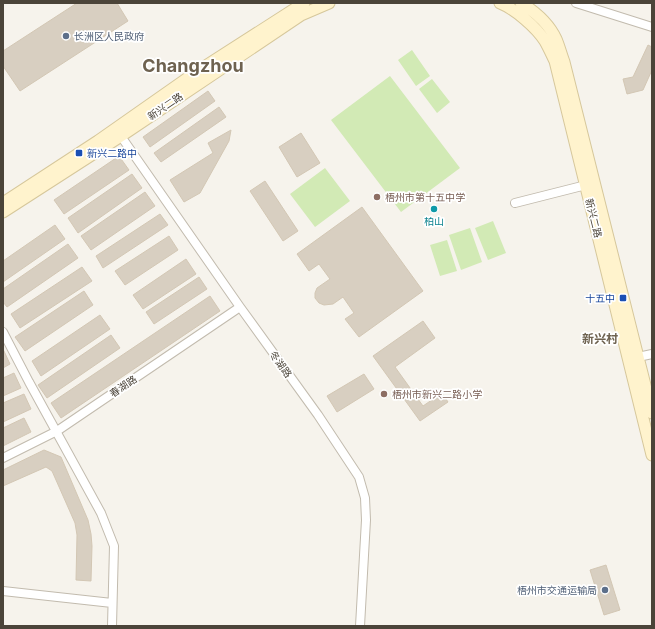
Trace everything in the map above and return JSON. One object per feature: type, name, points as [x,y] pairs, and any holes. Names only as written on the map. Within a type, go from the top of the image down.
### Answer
[{"type":"main road","name":"新兴二路","points":[[3,212],[118,132],[195,73],[304,3]]},
{"type":"main road","name":"新兴二路","points":[[3,203],[118,132],[301,15],[329,3]]},
{"type":"main road","name":"新兴二路","points":[[500,3],[506,5],[529,23],[545,40],[555,61],[649,431],[652,455]]},
{"type":"main road","name":"新兴二路","points":[[528,5],[555,37],[564,62],[652,413]]},
{"type":"street","points":[[576,3],[652,27]]},
{"type":"street","points":[[528,5],[529,23]]},
{"type":"street","name":"冬湖路","points":[[118,132],[240,307],[318,415],[358,477],[365,498],[366,520],[360,626]]},
{"type":"street","points":[[515,204],[586,185]]},
{"type":"street","name":"春湖路","points":[[3,458],[57,431],[240,307]]},
{"type":"street","points":[[3,332],[101,513],[114,546],[112,626]]},
{"type":"street","points":[[638,357],[652,354]]},
{"type":"street","points":[[3,591],[112,603]]},
{"type":"green space","points":[[412,50],[430,76],[416,86],[398,60]]},
{"type":"green space","points":[[390,76],[460,168],[401,212],[331,120]]},
{"type":"green space","points":[[432,79],[450,102],[437,113],[419,89]]},
{"type":"green space","points":[[325,168],[350,201],[315,227],[290,194]]},
{"type":"green space","points":[[493,221],[506,253],[488,260],[475,228]]},
{"type":"green space","points":[[470,228],[482,262],[461,270],[449,235]]},
{"type":"green space","points":[[447,240],[457,271],[440,276],[430,245]]},
{"type":"building","name":"长洲区人民政府","points":[[77,3],[117,3],[128,21],[20,91],[3,66],[3,51]]},
{"type":"building","points":[[648,45],[652,47],[652,70],[643,90],[627,94],[623,79],[633,77]]},
{"type":"building","points":[[208,91],[215,101],[150,147],[143,137]]},
{"type":"building","points":[[219,107],[226,117],[161,162],[154,153]]},
{"type":"building","points":[[231,130],[229,141],[200,193],[184,202],[170,180],[213,153],[208,143]]},
{"type":"building","points":[[301,133],[320,163],[297,177],[279,147]]},
{"type":"building","points":[[119,156],[129,170],[64,214],[54,200]]},
{"type":"building","points":[[132,174],[142,188],[78,233],[68,218]]},
{"type":"building","points":[[265,181],[298,231],[283,241],[250,191]]},
{"type":"building","points":[[145,192],[155,206],[91,250],[81,236]]},
{"type":"building","points":[[362,207],[423,291],[359,337],[345,319],[354,313],[343,297],[333,304],[324,305],[319,303],[315,298],[317,288],[330,279],[319,264],[309,271],[297,254]]},
{"type":"building","points":[[160,214],[168,225],[103,268],[96,256]]},
{"type":"building","points":[[55,225],[65,239],[3,282],[3,261]]},
{"type":"building","points":[[169,236],[178,250],[125,285],[115,271]]},
{"type":"building","points":[[68,244],[78,258],[7,307],[3,302],[3,289]]},
{"type":"building","points":[[186,259],[196,274],[143,309],[133,295]]},
{"type":"building","points":[[82,267],[92,281],[20,328],[11,314]]},
{"type":"building","points":[[199,277],[207,289],[154,324],[146,312]]},
{"type":"building","points":[[84,291],[93,305],[25,351],[15,337]]},
{"type":"building","points":[[210,296],[220,311],[61,418],[51,403]]},
{"type":"building","points":[[100,315],[110,329],[41,376],[32,361]]},
{"type":"building","points":[[423,321],[435,338],[395,367],[423,406],[442,393],[448,402],[420,421],[373,356]]},
{"type":"building","points":[[111,335],[120,348],[47,398],[38,385]]},
{"type":"building","points":[[3,349],[10,364],[3,368]]},
{"type":"building","points":[[14,373],[21,388],[3,396],[3,378]]},
{"type":"building","points":[[364,374],[374,389],[337,412],[327,396]]},
{"type":"building","points":[[24,394],[31,409],[3,422],[3,403]]},
{"type":"building","points":[[24,418],[31,432],[3,446],[3,428]]},
{"type":"building","points":[[44,450],[61,457],[88,520],[92,546],[91,581],[76,580],[77,535],[75,523],[52,471],[46,467],[3,486],[3,470]]},
{"type":"building","name":"梧州市交通运输局","points":[[606,565],[620,610],[604,615],[590,570]]},
{"type":"place","name":"长洲区人民政府","points":[[66,36]]},
{"type":"place","name":"新兴二路中","points":[[79,153]]},
{"type":"place","name":"梧州市第十五中学","points":[[377,197]]},
{"type":"place","name":"柏山","points":[[434,209]]},
{"type":"place","name":"十五中","points":[[623,298]]},
{"type":"place","name":"梧州市新兴二路小学","points":[[384,394]]},
{"type":"place","name":"梧州市交通运输局","points":[[605,590]]},
{"type":"district","name":"Changzhou","points":[[193,66]]},
{"type":"district","name":"新兴村","points":[[600,339]]}]
